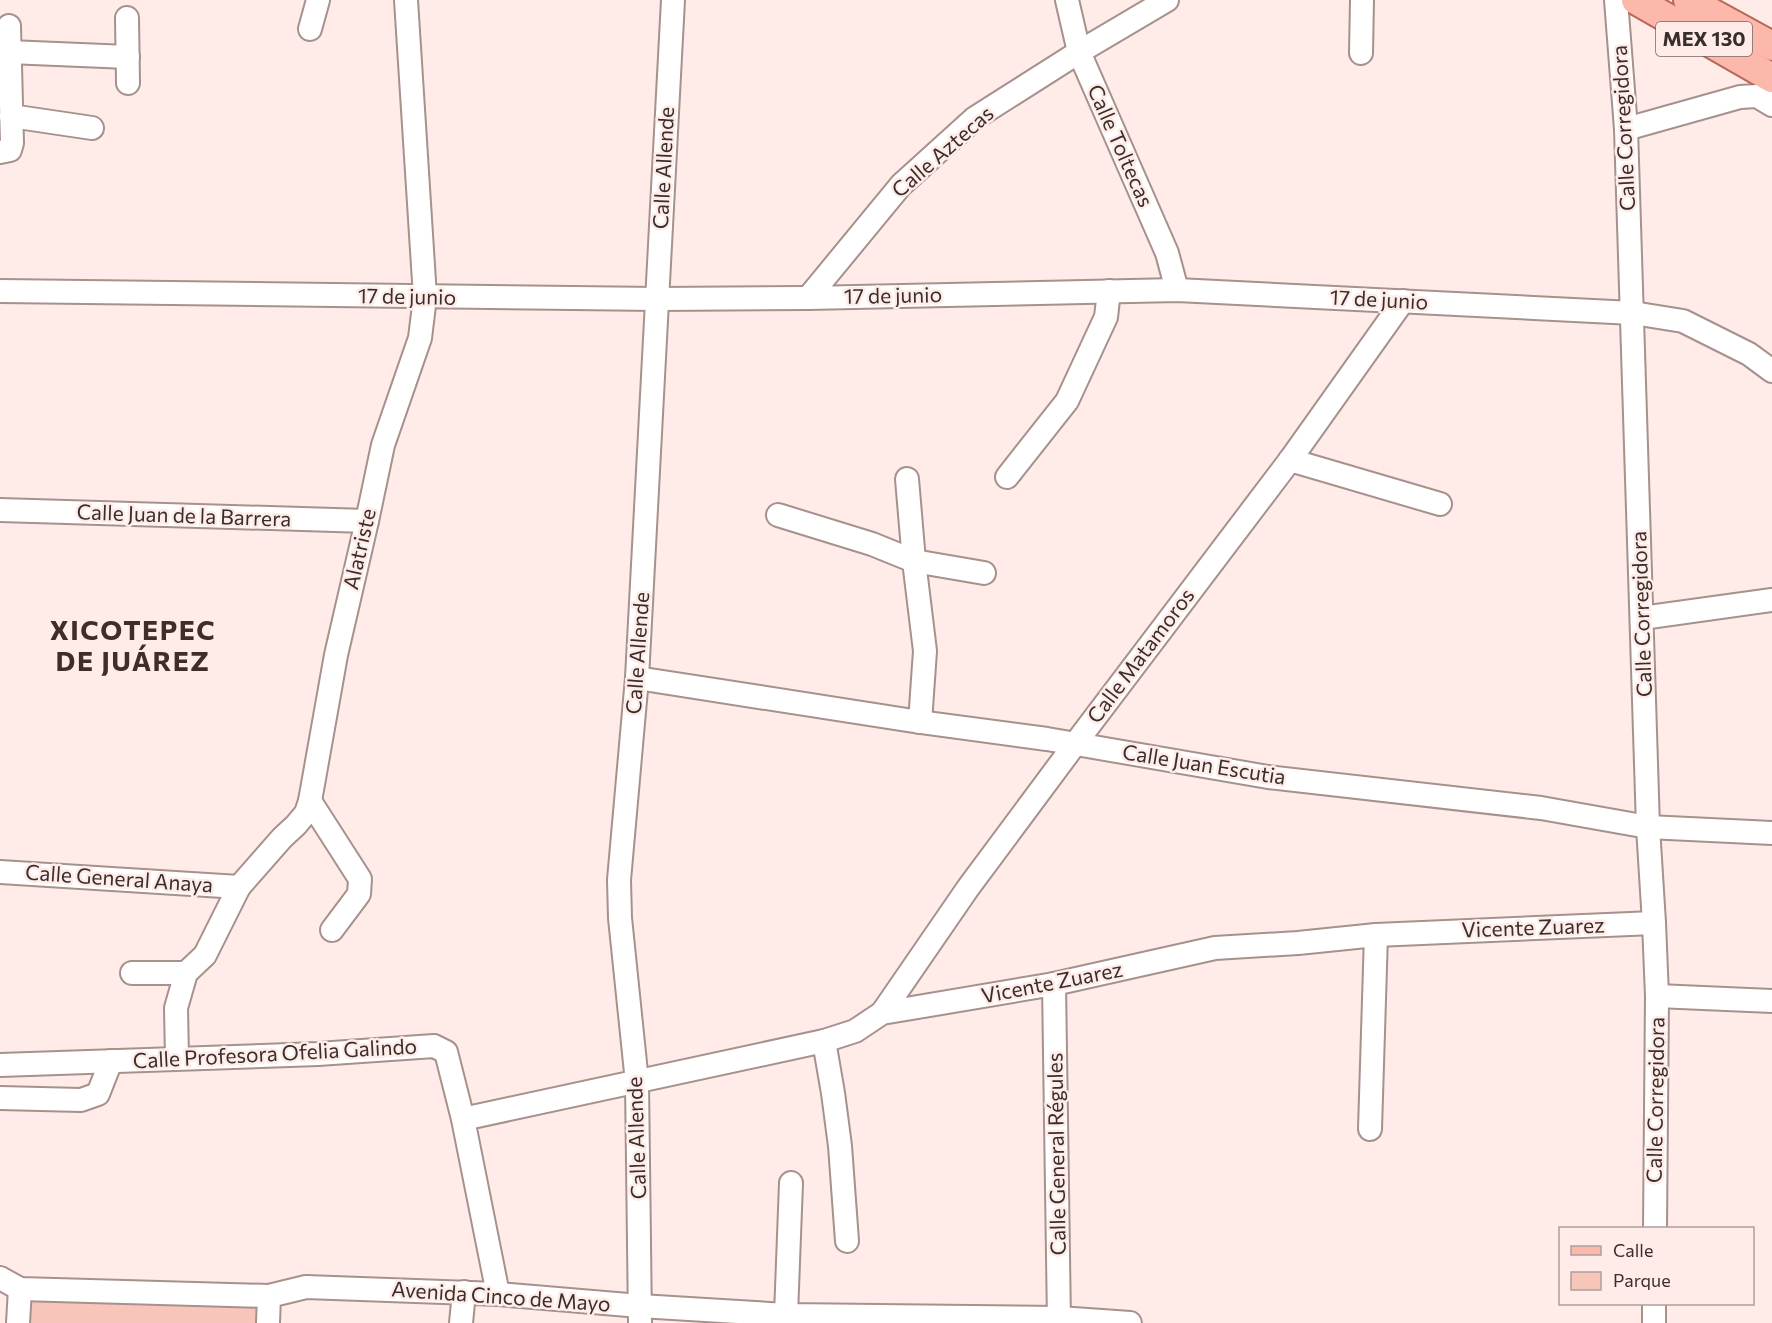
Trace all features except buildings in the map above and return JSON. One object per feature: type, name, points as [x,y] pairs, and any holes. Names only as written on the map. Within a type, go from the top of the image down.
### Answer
[{"type":"main road","name":"MEX 130","points":[[1636,0],[1772,78]]},
{"type":"main road","name":"MEX 130","points":[[1688,0],[1772,46]]},
{"type":"street","points":[[310,29],[318,0]]},
{"type":"street","name":"Alatriste","points":[[177,1058],[176,1008],[186,973],[205,955],[239,886],[306,813],[336,655],[383,445],[420,338],[425,297],[406,0]]},
{"type":"street","name":"Calle Allende","points":[[640,1314],[637,1082],[620,918],[619,880],[637,678],[673,0]]},
{"type":"street","name":"Calle Toltecas","points":[[1067,0],[1079,52],[1167,253],[1177,290]]},
{"type":"street","name":"Calle Aztecas","points":[[808,298],[901,185],[975,118],[1167,0]]},
{"type":"street","points":[[1361,53],[1362,0]]},
{"type":"street","name":"Calle Corregidora","points":[[1616,0],[1626,129],[1648,827],[1657,996],[1655,1227]]},
{"type":"street","points":[[127,18],[128,83]]},
{"type":"street","points":[[5,151],[12,144],[9,26]]},
{"type":"street","points":[[9,52],[128,57]]},
{"type":"street","points":[[1626,129],[1740,97],[1757,96],[1772,105]]},
{"type":"street","points":[[11,116],[92,128]]},
{"type":"street","name":"17 de junio","points":[[0,291],[657,299],[1177,290],[1633,313],[1683,321],[1749,354],[1772,371]]},
{"type":"street","points":[[1006,477],[1067,401],[1106,317],[1109,291]]},
{"type":"street","name":"Calle Matamoros","points":[[882,1013],[968,888],[1290,460],[1402,301]]},
{"type":"street","points":[[1290,460],[1440,504]]},
{"type":"street","points":[[907,479],[925,651],[920,722]]},
{"type":"street","name":"Calle Juan de la Barrera","points":[[0,510],[367,521]]},
{"type":"street","points":[[778,515],[872,544],[914,561],[984,573]]},
{"type":"street","points":[[1642,618],[1772,600]]},
{"type":"street","name":"Calle Juan Escutia","points":[[637,678],[920,722],[1047,739],[1268,777],[1541,808],[1648,827],[1772,833]]},
{"type":"street","points":[[310,801],[360,879],[359,894],[332,930]]},
{"type":"street","name":"Calle General Anaya","points":[[0,872],[239,886]]},
{"type":"street","name":"Vicente Zuarez","points":[[463,1119],[824,1041],[855,1031],[882,1013],[1054,984],[1215,948],[1298,943],[1376,934],[1654,923]]},
{"type":"street","points":[[1370,1129],[1376,934]]},
{"type":"street","points":[[132,973],[186,973]]},
{"type":"street","name":"Calle General Régules","points":[[1054,984],[1059,1321]]},
{"type":"street","points":[[1657,996],[1772,1001]]},
{"type":"street","points":[[824,1041],[840,1146],[847,1241]]},
{"type":"street","name":"Calle Profesora Ofelia Galindo","points":[[0,1065],[318,1054],[434,1047],[446,1052],[463,1119],[498,1294]]},
{"type":"street","points":[[0,1098],[81,1100],[98,1094],[111,1061]]},
{"type":"street","points":[[786,1315],[791,1183]]},
{"type":"street","points":[[10,1283],[18,1323]]},
{"type":"street","name":"Avenida Cinco de Mayo","points":[[10,1283],[269,1296],[306,1287],[464,1292],[498,1294],[640,1314],[1130,1323]]},
{"type":"street","points":[[460,1323],[464,1292]]},
{"type":"street","points":[[268,1323],[269,1296]]},
{"type":"street","points":[[1654,1305],[1654,1323]]},
{"type":"green space","points":[[9,1280],[264,1285],[263,1323],[8,1323]]},
{"type":"district","name":"XICOTEPEC DE JUÁREZ","points":[[133,646]]}]
